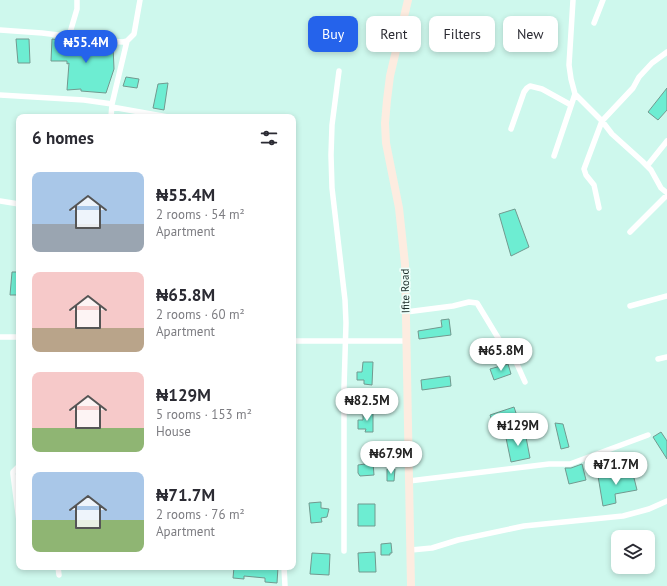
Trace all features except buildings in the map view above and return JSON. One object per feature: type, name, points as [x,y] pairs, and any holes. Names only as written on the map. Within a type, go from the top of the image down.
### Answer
[{"type":"street","points":[[69,36],[77,10],[78,0]]},
{"type":"street","points":[[111,114],[127,41],[134,34],[140,0]]},
{"type":"street","name":"Ifite Road","points":[[408,0],[390,76],[386,100],[385,123],[386,143],[400,215],[405,264],[411,586]]},
{"type":"street","points":[[573,0],[570,65],[571,79],[575,94],[602,121],[612,134],[642,160],[661,188],[667,194],[630,232]]},
{"type":"street","points":[[594,23],[603,0]]},
{"type":"street","points":[[0,30],[123,42],[127,41]]},
{"type":"street","points":[[599,208],[594,185],[584,169],[602,121],[634,88],[639,77],[652,63],[667,52]]},
{"type":"street","points":[[339,71],[332,125],[331,155],[332,188],[346,300],[344,388],[344,550]]},
{"type":"street","points":[[511,129],[524,92],[526,88],[530,86],[542,90],[571,105]]},
{"type":"street","points":[[554,156],[575,94]]},
{"type":"street","points":[[0,95],[84,100],[153,114]]},
{"type":"street","points":[[647,166],[667,141]]},
{"type":"street","points":[[0,201],[16,204]]},
{"type":"street","points":[[630,306],[667,296]]},
{"type":"street","points":[[406,312],[453,306],[469,302],[477,303],[503,346],[512,353],[525,382]]},
{"type":"street","points":[[0,337],[16,337]]},
{"type":"street","points":[[296,341],[406,342]]},
{"type":"street","points":[[658,359],[667,357]]},
{"type":"street","points":[[408,480],[549,464],[570,464],[648,435]]},
{"type":"street","points":[[16,469],[13,474],[16,498]]},
{"type":"street","points":[[411,550],[432,548],[458,540],[524,526],[624,516],[649,510],[667,501]]},
{"type":"street","points":[[58,570],[59,575]]},
{"type":"street","points":[[284,570],[285,586]]}]
